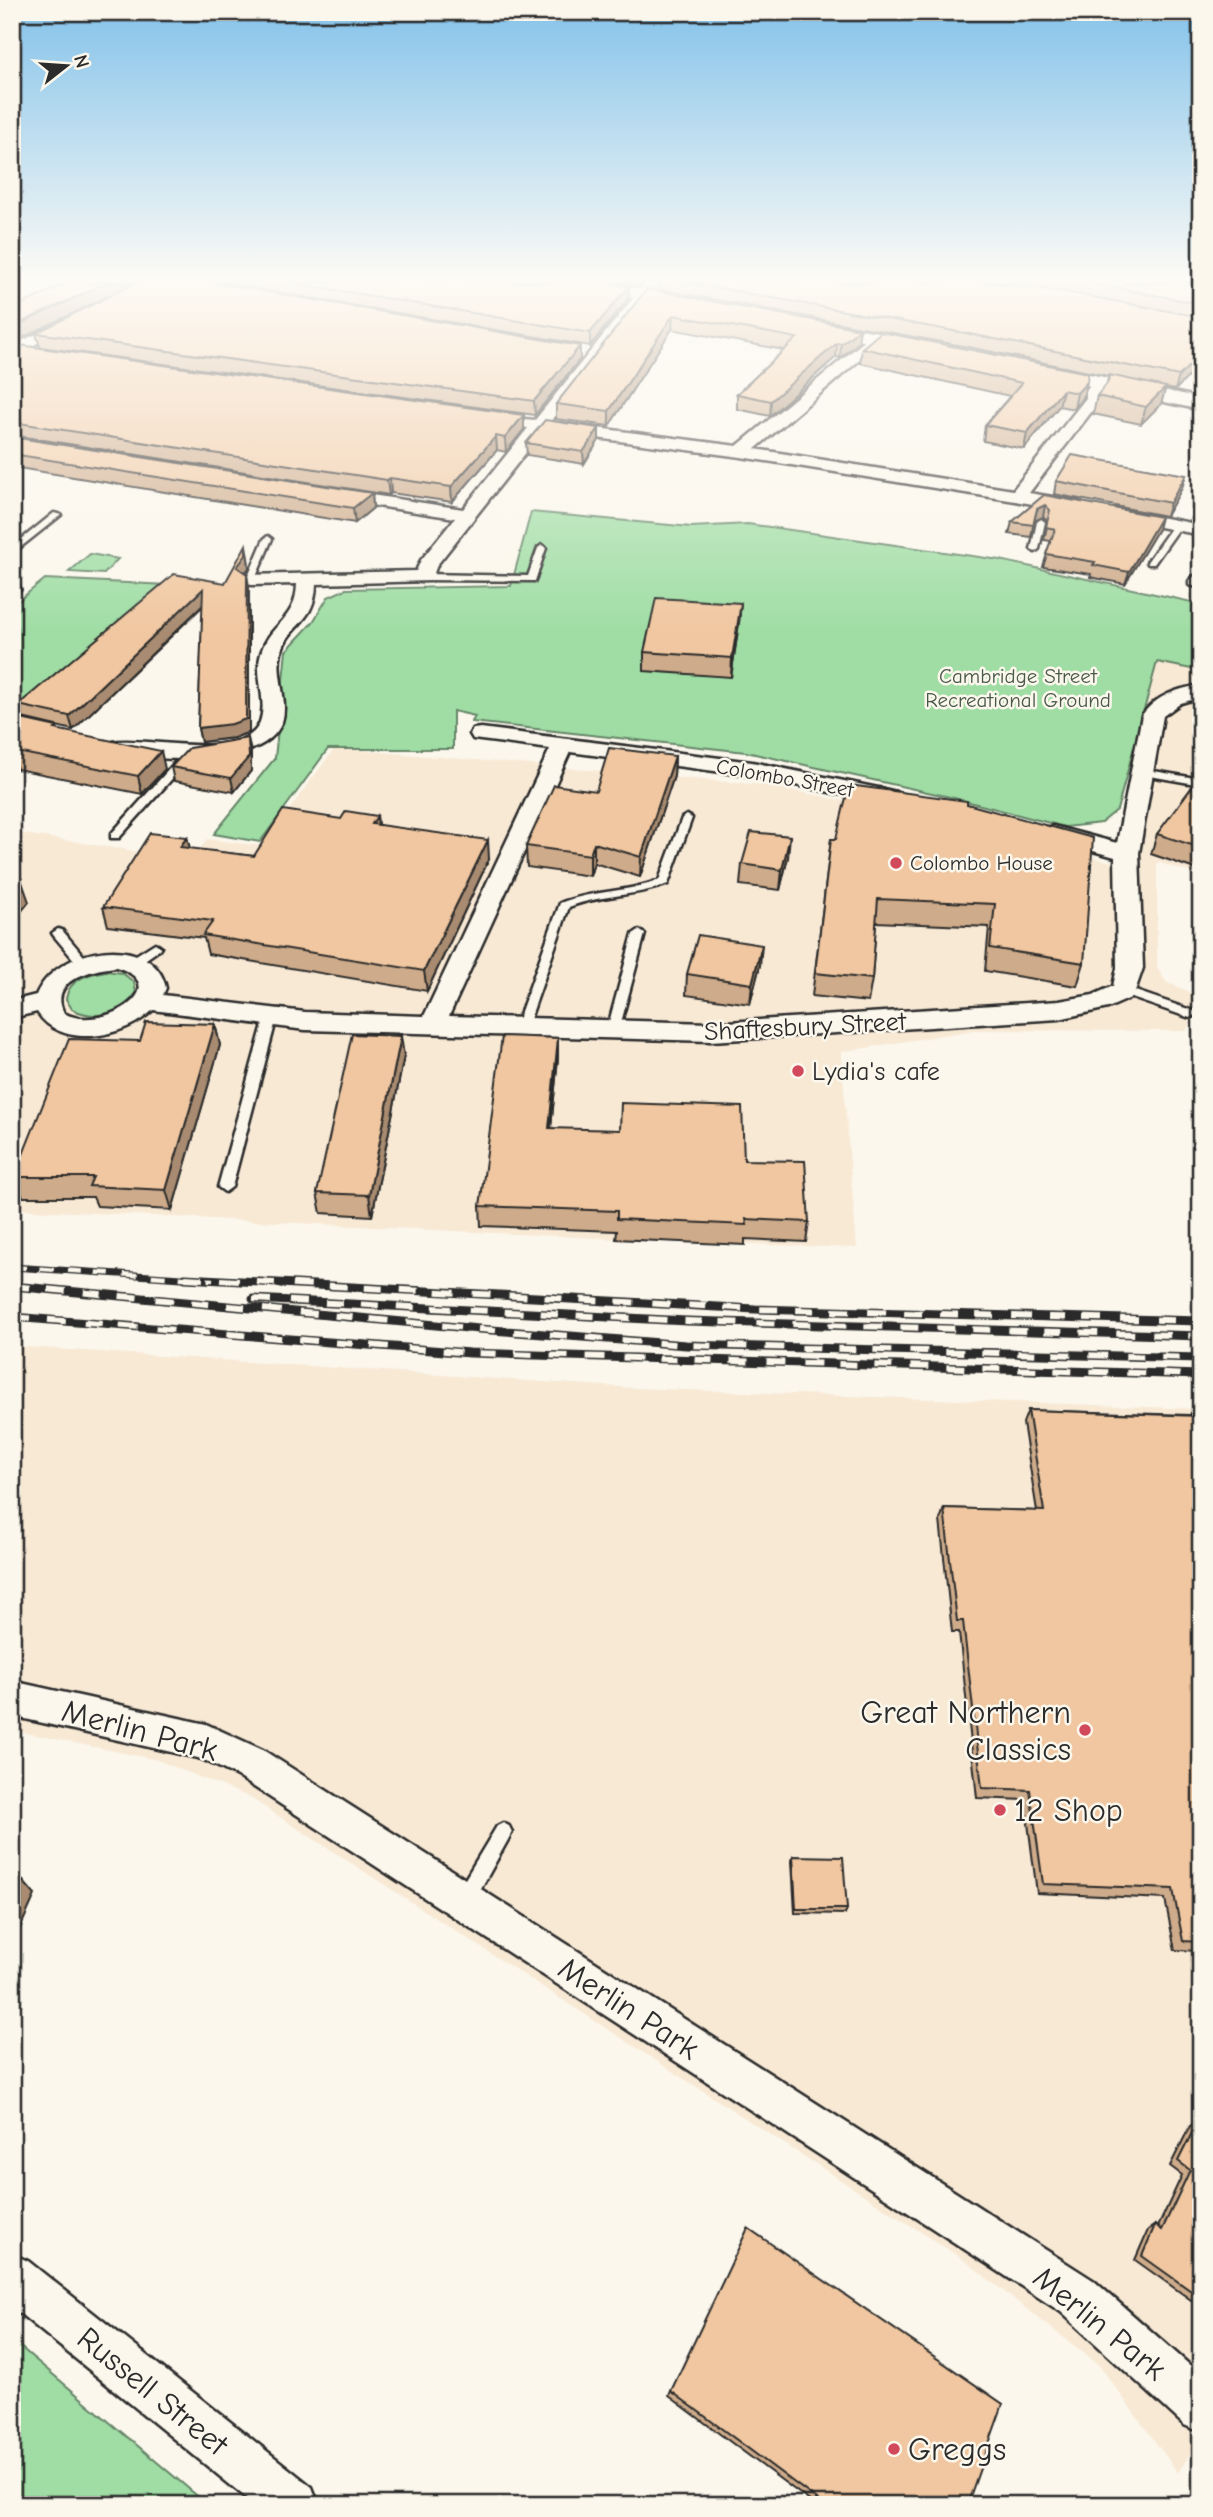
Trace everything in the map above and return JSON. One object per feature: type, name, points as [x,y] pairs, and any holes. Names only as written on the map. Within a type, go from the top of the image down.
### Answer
[{"type":"street","points":[[251,579],[424,577],[428,564],[539,426],[556,399]]},
{"type":"street","points":[[741,452],[804,399]]},
{"type":"street","points":[[1018,495],[1093,399]]},
{"type":"street","points":[[1181,399],[1201,404]]},
{"type":"street","points":[[471,416],[741,452],[1018,495],[1042,512],[1201,530]]},
{"type":"street","points":[[315,491],[467,515]]},
{"type":"street","points":[[102,743],[150,752],[191,751],[237,747],[266,734],[271,722],[271,652],[277,640],[300,617],[305,607],[307,578]]},
{"type":"street","points":[[1124,991],[1130,968],[1127,853],[1153,715],[1161,704],[1187,693],[1201,691]]},
{"type":"street","name":"Colombo Street","points":[[481,734],[752,769],[912,802]]},
{"type":"street","points":[[432,1026],[562,746]]},
{"type":"street","points":[[1029,827],[1127,853]]},
{"type":"street","points":[[117,959],[132,963],[148,972],[153,983],[149,1001],[138,1013],[123,1021],[90,1028],[60,1021],[50,1013],[49,989],[58,978],[84,964],[117,959]]},
{"type":"street","name":"Shaftesbury Street","points":[[149,1001],[271,1017],[432,1026],[711,1032],[1059,1010],[1099,1002],[1124,991]]},
{"type":"street","points":[[13,1016],[48,1000]]},
{"type":"street","name":"Merlin Park","points":[[12,1698],[206,1742],[250,1763],[1077,2296],[1201,2408]]},
{"type":"street","name":"Russell Street","points":[[12,2277],[294,2505]]},
{"type":"lane","points":[[1035,549],[1042,512]]},
{"type":"lane","points":[[12,551],[57,515]]},
{"type":"lane","points":[[1151,562],[1177,526]]},
{"type":"lane","points":[[251,579],[268,539]]},
{"type":"lane","points":[[424,577],[532,579],[542,548]]},
{"type":"lane","points":[[1201,573],[1192,583],[1201,585]]},
{"type":"lane","points":[[115,836],[191,751]]},
{"type":"lane","points":[[1142,772],[1201,782]]},
{"type":"lane","points":[[521,1028],[564,905],[580,897],[647,890],[664,882],[687,818]]},
{"type":"lane","points":[[58,933],[84,964]]},
{"type":"lane","points":[[613,1030],[639,934]]},
{"type":"lane","points":[[132,963],[155,947]]},
{"type":"lane","points":[[1124,991],[1190,1014]]},
{"type":"lane","points":[[225,1187],[271,1017]]},
{"type":"lane","points":[[462,1901],[503,1832]]},
{"type":"shaded area","points":[[1156,661],[1201,671],[1201,876],[1157,862],[1157,967],[1166,982],[1201,997],[1201,1006],[1186,1031],[974,1030],[841,1052],[857,1248],[616,1239],[12,1209],[12,832],[193,860],[207,839],[262,846],[335,748],[764,785],[964,824],[1115,863]]},
{"type":"shaded area","points":[[12,1346],[634,1388],[1201,1409],[1201,2437],[1178,2473],[1099,2365],[961,2258],[249,1797],[157,1760],[12,1730]]},
{"type":"green space","name":"Cambridge Street Recreational Ground","points":[[531,512],[691,527],[748,524],[1000,560],[1201,604],[1201,671],[1157,662],[1117,810],[1101,823],[1065,827],[950,797],[746,752],[472,722],[475,716],[453,711],[453,749],[328,749],[260,842],[214,834],[275,758],[286,651],[313,622],[328,597],[346,589],[511,586]]},
{"type":"green space","points":[[90,554],[118,559],[104,574],[69,572]]},
{"type":"green space","points":[[45,579],[167,585],[25,716],[12,714],[12,606]]},
{"type":"green space","points":[[106,971],[122,973],[134,982],[136,993],[130,1000],[115,1010],[98,1015],[72,1009],[66,999],[71,986],[81,978]]},
{"type":"green space","points":[[12,2340],[208,2505],[12,2505]]},
{"type":"building","points":[[12,399],[412,399],[524,415],[505,438],[496,436],[451,487],[390,478],[387,480],[12,422]]},
{"type":"building","points":[[560,399],[617,399],[609,411],[556,404]]},
{"type":"building","points":[[1007,399],[1055,399],[1027,433],[985,425]]},
{"type":"building","points":[[1112,399],[1154,399],[1146,407]]},
{"type":"building","points":[[545,420],[599,428],[583,452],[526,443]]},
{"type":"building","points":[[12,437],[372,493],[353,508],[12,454]]},
{"type":"building","points":[[1072,455],[1186,475],[1170,503],[1056,481]]},
{"type":"building","points":[[1044,495],[1161,517],[1129,572],[1093,565],[1095,562],[1046,554],[1055,529],[1046,527],[1050,510],[1045,505],[1037,509],[1033,525],[1012,522]]},
{"type":"building","points":[[246,545],[246,555],[237,567],[247,574],[246,719],[232,724],[198,728],[203,589],[69,716],[18,705],[174,574],[225,583]]},
{"type":"building","points":[[656,598],[741,603],[732,658],[644,652]]},
{"type":"building","points":[[12,717],[57,727],[55,729],[161,751],[138,776],[12,751]]},
{"type":"building","points":[[248,738],[249,757],[231,778],[171,767],[189,748]]},
{"type":"building","points":[[609,748],[675,756],[641,857],[594,843],[590,855],[526,846],[554,785],[596,791]]},
{"type":"building","points":[[1197,780],[1201,782],[1201,848],[1157,834]]},
{"type":"building","points":[[849,785],[967,801],[967,804],[1093,838],[1084,963],[990,948],[995,904],[878,899],[872,979],[815,973],[831,839],[836,839]]},
{"type":"building","points":[[283,810],[341,819],[346,811],[377,816],[372,824],[488,840],[424,971],[203,935],[213,921],[103,907],[150,833],[187,837],[180,847],[254,856]]},
{"type":"building","points":[[751,832],[790,836],[782,870],[742,864]]},
{"type":"building","points":[[12,878],[21,879],[12,890]]},
{"type":"building","points":[[698,935],[762,945],[752,984],[687,974]]},
{"type":"building","points":[[146,1022],[215,1024],[166,1190],[89,1186],[93,1177],[14,1177],[69,1039],[140,1041]]},
{"type":"building","points":[[352,1034],[401,1036],[369,1195],[317,1193]]},
{"type":"building","points":[[502,1036],[558,1038],[549,1128],[620,1130],[621,1103],[742,1107],[744,1160],[805,1161],[809,1222],[746,1219],[747,1225],[617,1219],[617,1211],[480,1206]]},
{"type":"building","name":"Great Northern Classics","points":[[1197,1403],[1201,1404],[1201,1942],[1183,1941],[1173,1889],[1043,1884],[1030,1790],[982,1788],[963,1621],[957,1621],[944,1508],[1044,1511],[1028,1410],[1199,1416]]},
{"type":"building","points":[[793,1856],[843,1857],[847,1909],[796,1909]]},
{"type":"building","points":[[12,1879],[23,1881],[12,1905]]},
{"type":"building","points":[[1198,2121],[1201,2123],[1201,2298],[1142,2256],[1155,2225],[1162,2230],[1190,2170],[1178,2161]]},
{"type":"building","points":[[748,2228],[1003,2404],[967,2505],[824,2505],[671,2391]]},
{"type":"railway","points":[[12,1267],[213,1280]]},
{"type":"railway","points":[[185,1278],[755,1309],[1201,1321]]},
{"type":"railway","points":[[12,1286],[479,1329],[686,1345],[1201,1358]]},
{"type":"railway","points":[[253,1299],[687,1321],[1201,1336]]},
{"type":"railway","points":[[12,1317],[470,1353],[1201,1375]]},
{"type":"place","name":"Colombo House","points":[[896,863]]},
{"type":"place","name":"Lydia's cafe","points":[[798,1071]]},
{"type":"place","name":"Great Northern Classics","points":[[1085,1730]]},
{"type":"place","name":"12 Shop","points":[[1000,1810]]},
{"type":"place","name":"Greggs","points":[[894,2449]]}]
